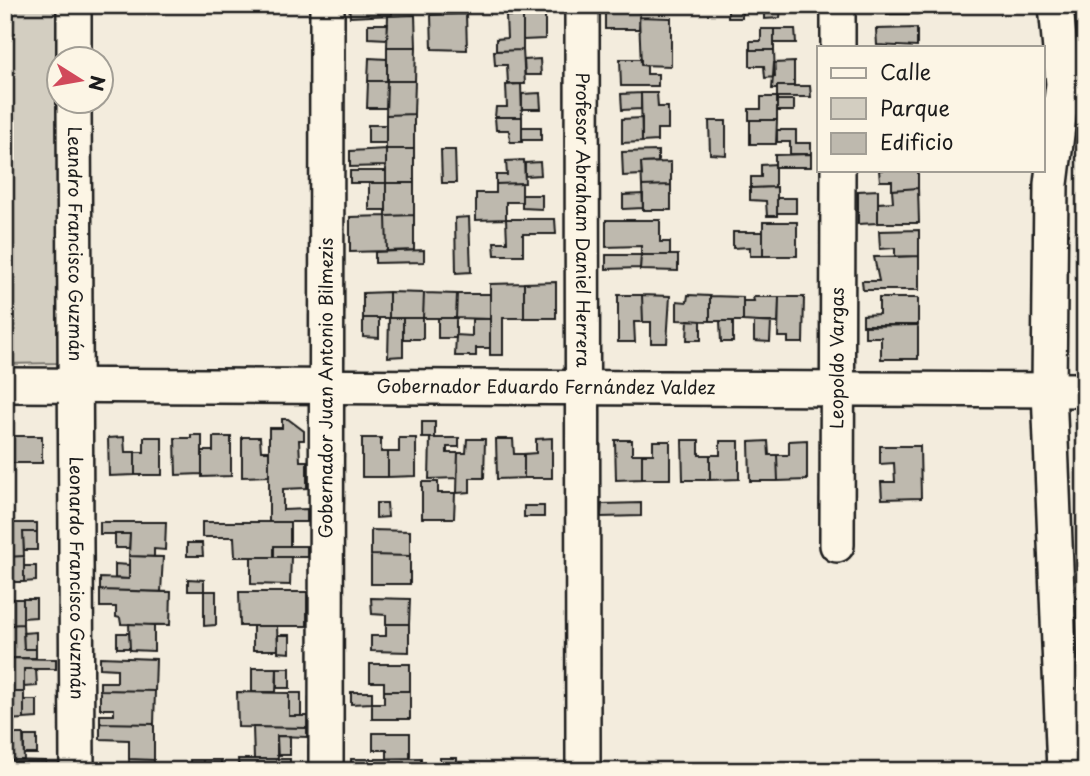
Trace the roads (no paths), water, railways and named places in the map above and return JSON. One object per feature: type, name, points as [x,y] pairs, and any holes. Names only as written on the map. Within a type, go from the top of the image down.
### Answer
[{"type":"street","points":[[74,5],[74,46]]},
{"type":"street","name":"Gobernador Juan Antonio Bilmezis","points":[[326,771],[327,5]]},
{"type":"street","name":"Profesor Abraham Daniel Herrera","points":[[582,5],[583,771]]},
{"type":"street","points":[[838,5],[838,46]]},
{"type":"street","points":[[1056,5],[1063,83],[1051,184],[1049,390],[1064,771]]},
{"type":"street","name":"Leandro Francisco Guzmán","points":[[74,116],[74,386]]},
{"type":"street","name":"Leopoldo Vargas","points":[[837,545],[838,172]]},
{"type":"street","name":"Gobernador Eduardo Fernández Valdez","points":[[5,385],[582,390],[1085,390]]},
{"type":"street","name":"Leonardo Francisco Guzmán","points":[[74,386],[77,771]]}]
